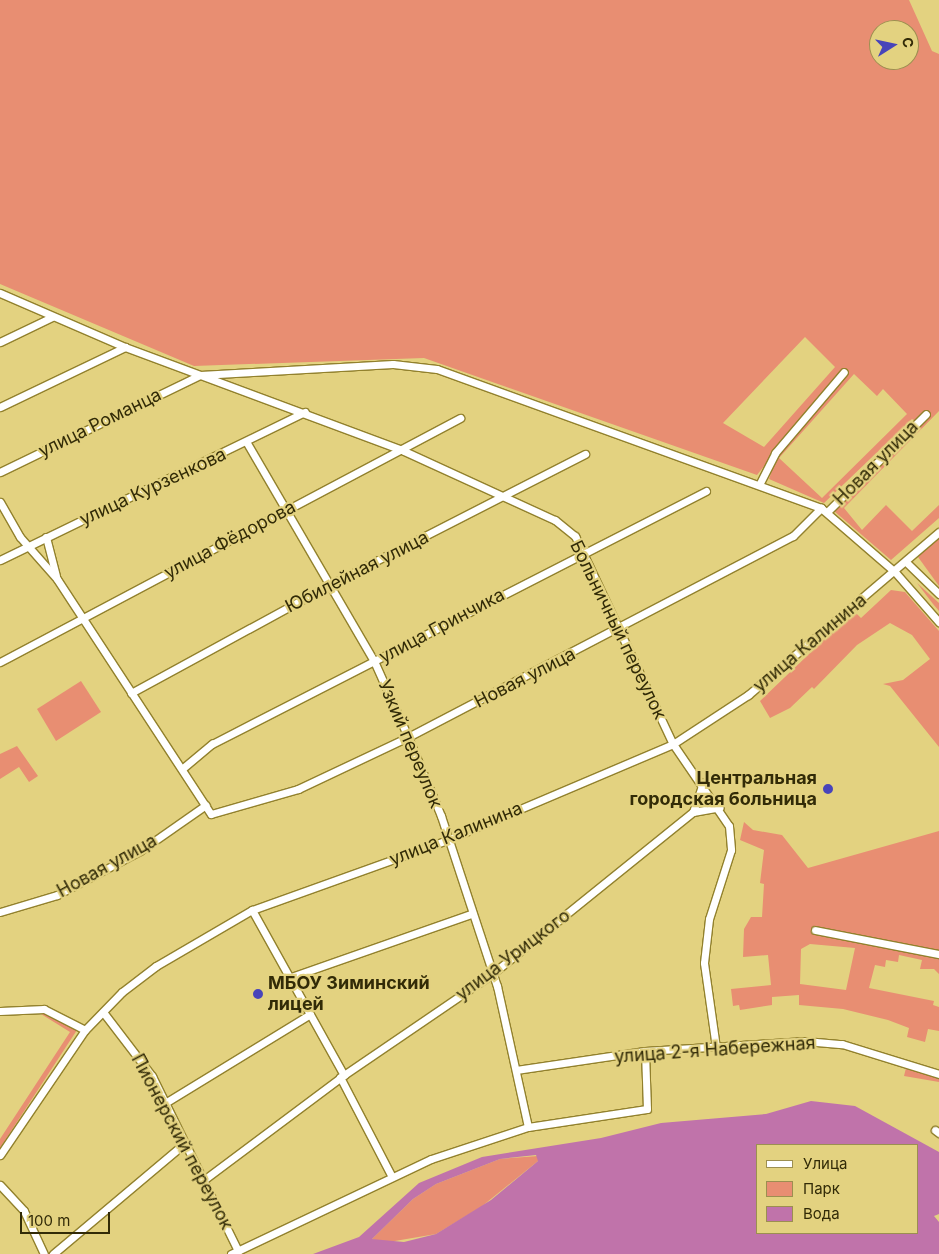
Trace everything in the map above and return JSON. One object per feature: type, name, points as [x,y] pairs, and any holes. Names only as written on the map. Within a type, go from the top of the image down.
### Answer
[{"type":"street","name":"Больничный переулок","points":[[0,292],[52,317],[125,347],[305,412],[404,451],[505,497],[565,527],[585,552],[618,631],[673,744],[703,783],[720,808],[729,826],[731,850],[709,919],[704,963],[716,1047]]},
{"type":"street","points":[[0,342],[52,317]]},
{"type":"street","points":[[0,407],[125,347]]},
{"type":"street","points":[[200,375],[393,364],[437,369],[760,483],[824,510],[895,572],[939,622]]},
{"type":"street","points":[[760,483],[775,453],[844,372]]},
{"type":"street","name":"улица Романца","points":[[0,472],[200,375]]},
{"type":"street","name":"улица Курзенкова","points":[[0,560],[247,443],[305,412]]},
{"type":"street","name":"Новая улица","points":[[0,912],[57,895],[140,852],[206,805],[211,814],[298,789],[618,631],[793,536],[824,510],[926,414]]},
{"type":"street","name":"улица Фёдорова","points":[[0,662],[285,510],[404,451],[460,418]]},
{"type":"street","name":"Узкий переулок","points":[[247,443],[327,586],[374,661],[408,736],[447,840],[492,974],[528,1127]]},
{"type":"street","name":"Юбилейная улица","points":[[131,692],[327,586],[505,497],[586,454]]},
{"type":"street","name":"улица Гринчика","points":[[183,768],[212,744],[706,491]]},
{"type":"street","points":[[0,502],[28,546],[57,578],[81,619],[183,768],[206,805]]},
{"type":"street","name":"улица Калинина","points":[[0,1155],[85,1030],[156,966],[252,910],[447,840],[673,744],[748,695],[895,572],[939,532]]},
{"type":"street","points":[[46,537],[57,578]]},
{"type":"street","points":[[906,562],[939,594]]},
{"type":"street","points":[[703,783],[693,812],[720,808]]},
{"type":"street","name":"улица Урицкого","points":[[205,1179],[342,1076],[492,974],[693,812]]},
{"type":"street","points":[[252,910],[291,977],[391,1176]]},
{"type":"street","points":[[291,977],[471,914]]},
{"type":"street","points":[[815,930],[939,954]]},
{"type":"street","points":[[0,1011],[44,1009],[85,1030]]},
{"type":"street","name":"Пионерский переулок","points":[[103,1012],[128,1040],[165,1103],[205,1179],[235,1252]]},
{"type":"street","points":[[165,1103],[310,1014]]},
{"type":"street","name":"улица 2-я Набережная","points":[[516,1070],[645,1051],[805,1040],[842,1044],[939,1074]]},
{"type":"street","points":[[235,1252],[391,1176],[528,1127],[647,1109],[645,1051]]},
{"type":"street","points":[[53,1254],[185,1143]]},
{"type":"street","points":[[0,1186],[24,1211],[44,1254]]},
{"type":"green space","points":[[0,0],[909,0],[918,20],[869,20],[869,70],[919,70],[919,22],[932,51],[939,54],[939,411],[844,508],[862,530],[886,505],[912,531],[939,505],[939,518],[891,560],[834,511],[917,422],[912,419],[824,503],[769,479],[778,452],[843,369],[757,475],[424,358],[194,366],[0,284]],"holes":[[[805,337],[835,367],[764,447],[723,423]],[[854,374],[877,396],[883,389],[907,414],[822,498],[779,458]]]},
{"type":"green space","points":[[939,536],[939,586],[918,557]]},
{"type":"green space","points":[[917,583],[939,603],[939,611],[933,604]]},
{"type":"green space","points":[[891,590],[905,592],[939,631],[939,747],[890,686],[883,684],[903,680],[930,659],[912,635],[890,623],[857,645],[814,689],[812,687],[790,708],[770,718],[760,701],[854,611],[861,618]]},
{"type":"green space","points":[[81,681],[101,712],[56,741],[37,709]]},
{"type":"green space","points":[[17,746],[38,776],[29,782],[19,767],[0,779],[0,754]]},
{"type":"green space","points":[[744,822],[753,830],[782,835],[808,868],[939,831],[939,974],[934,969],[920,969],[922,960],[899,955],[898,962],[886,960],[885,967],[875,965],[869,988],[934,1001],[933,1005],[939,1007],[939,1031],[928,1029],[925,1042],[907,1037],[909,1028],[888,1020],[843,1009],[799,1005],[799,995],[772,997],[772,1005],[740,1010],[739,1005],[733,1006],[731,989],[771,985],[768,955],[743,957],[744,929],[751,917],[762,917],[764,884],[760,883],[764,850],[740,840]],"holes":[[[810,944],[855,948],[846,990],[800,984],[801,949]]]},
{"type":"green space","points":[[42,1012],[77,1030],[0,1148],[0,1139],[70,1032],[41,1014],[0,1014]]},
{"type":"green space","points":[[906,1068],[939,1076],[939,1082],[904,1076]]},
{"type":"green space","points":[[538,1156],[538,1161],[481,1207],[436,1234],[383,1243],[372,1239],[413,1199],[436,1184],[500,1159]]},
{"type":"water","points":[[811,1101],[855,1106],[939,1152],[939,1214],[934,1216],[939,1222],[939,1254],[313,1254],[359,1237],[419,1183],[482,1157],[601,1138],[661,1123],[766,1114]],"holes":[[[536,1155],[538,1161],[491,1200],[436,1234],[404,1242],[372,1239],[413,1199],[436,1184],[500,1159]]]},
{"type":"place","name":"Центральная городская больница","points":[[828,789]]},
{"type":"place","name":"МБОУ Зиминский лицей","points":[[258,994]]}]
